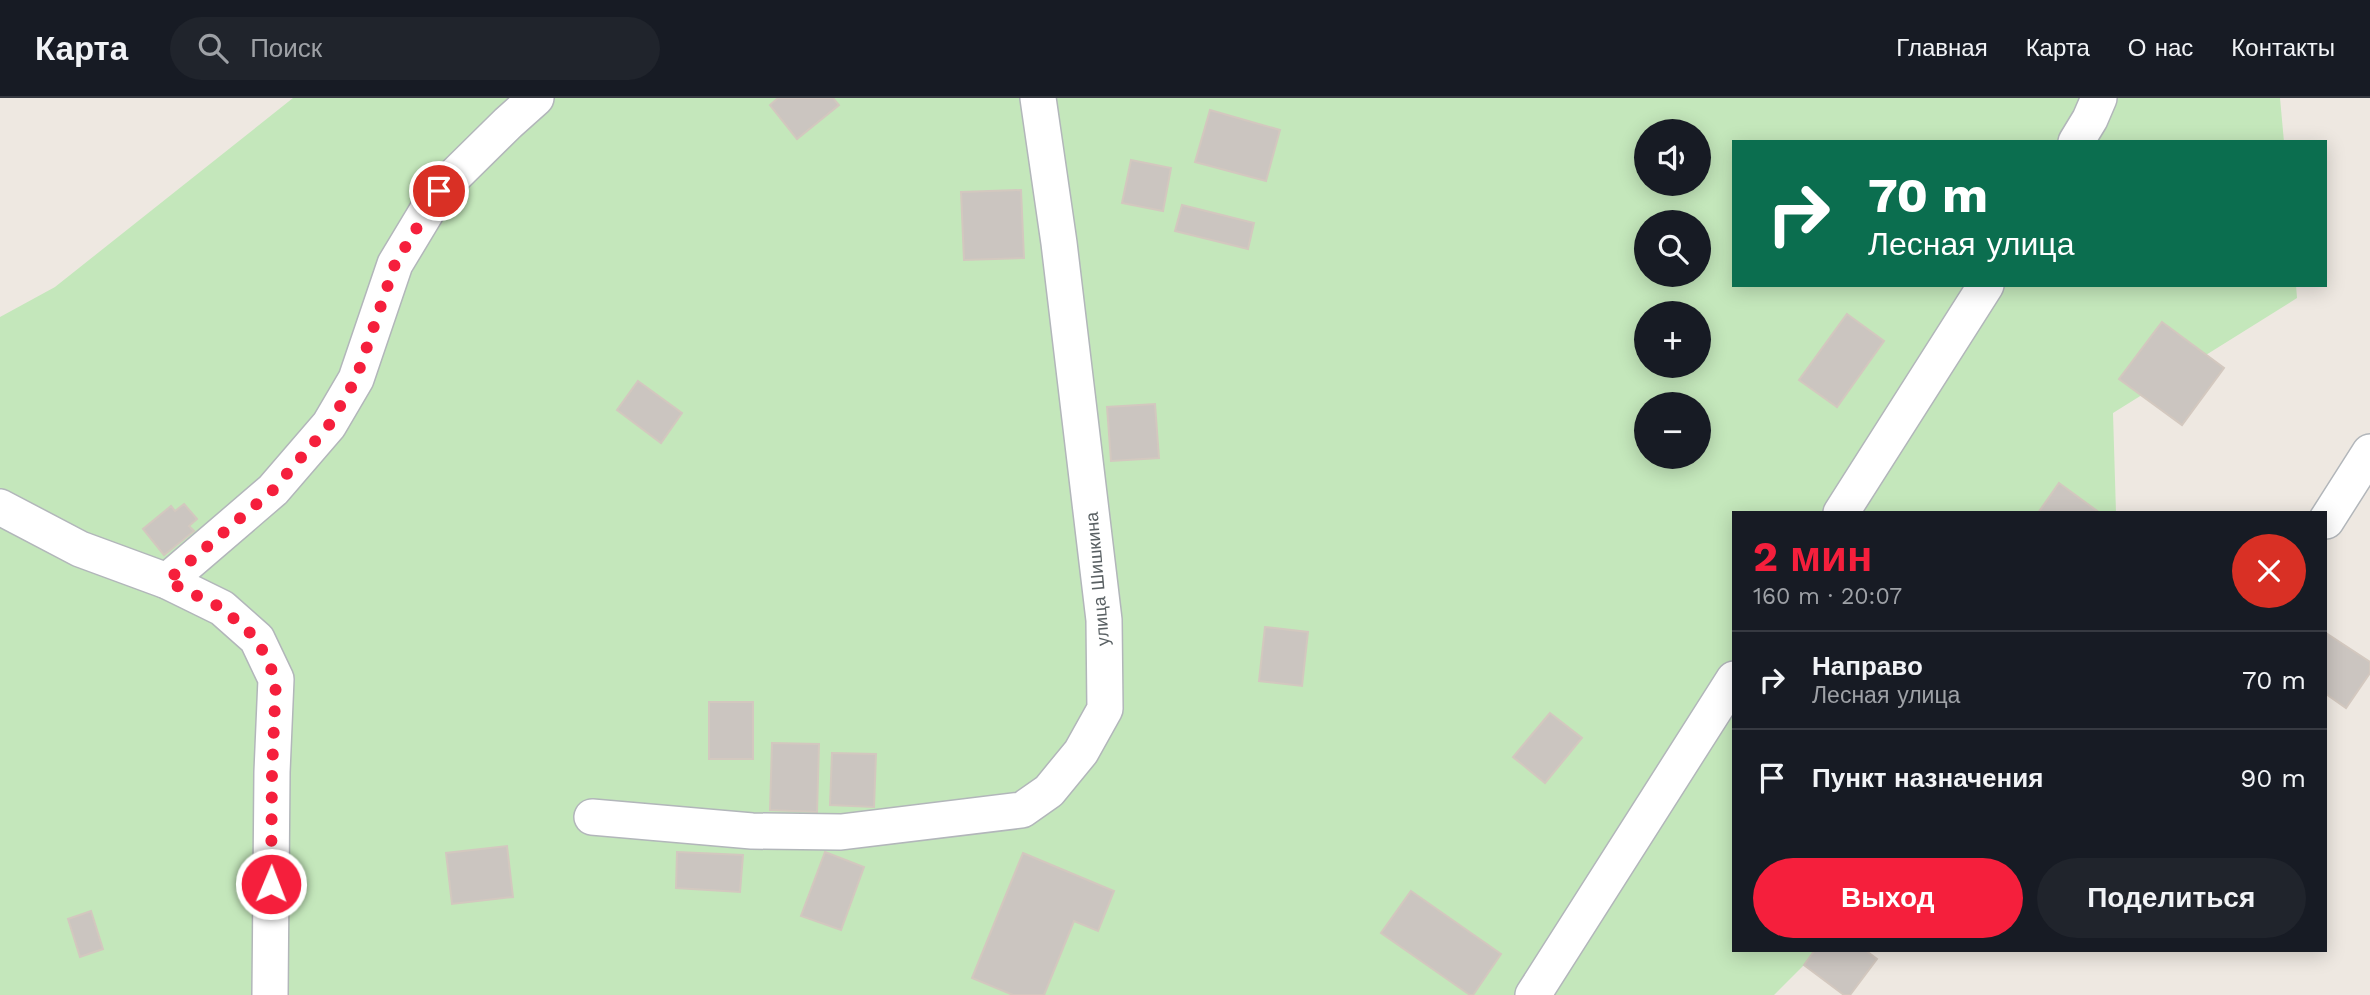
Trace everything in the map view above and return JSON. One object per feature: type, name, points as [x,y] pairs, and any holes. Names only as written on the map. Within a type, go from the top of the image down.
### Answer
[{"type":"street","points":[[167,581],[273,490],[329,425],[356,379],[395,264],[439,191],[536,98]]},
{"type":"street","name":"улица Шишкина","points":[[592,817],[752,831],[841,832],[1022,810],[1049,791],[1081,752],[1105,709],[1104,620],[1059,243],[1038,98]]},
{"type":"street","points":[[2077,140],[2099,98]]},
{"type":"street","points":[[1842,511],[1985,287]]},
{"type":"street","points":[[2327,520],[2370,452]]},
{"type":"street","points":[[0,507],[80,549],[167,581],[222,608],[257,639],[276,679],[272,772],[270,995]]},
{"type":"street","points":[[1533,995],[1732,682]]},
{"type":"green space","points":[[293,98],[2280,98],[2284,140],[1732,140],[1732,287],[2296,287],[2297,298],[2113,413],[2116,511],[1732,511],[1732,952],[1814,952],[1774,995],[0,995],[0,317],[55,287]]},
{"type":"building","points":[[778,98],[833,98],[839,105],[797,139],[770,105]]},
{"type":"building","points":[[1210,110],[1280,130],[1266,181],[1195,162]]},
{"type":"building","points":[[1131,160],[1171,168],[1163,211],[1122,203]]},
{"type":"building","points":[[1021,190],[1024,258],[964,260],[961,192]]},
{"type":"building","points":[[1182,205],[1254,223],[1248,249],[1175,231]]},
{"type":"building","points":[[1847,314],[1884,341],[1837,407],[1799,380]]},
{"type":"building","points":[[2162,322],[2224,368],[2182,425],[2119,379]]},
{"type":"building","points":[[638,381],[682,413],[661,443],[617,410]]},
{"type":"building","points":[[1155,404],[1159,458],[1111,461],[1107,407]]},
{"type":"building","points":[[2059,483],[2097,511],[2039,511]]},
{"type":"building","points":[[184,504],[197,519],[189,526],[194,531],[164,555],[143,529],[171,506],[175,511]]},
{"type":"building","points":[[1265,627],[1308,632],[1302,686],[1259,681]]},
{"type":"building","points":[[2327,634],[2370,662],[2370,673],[2346,708],[2327,695]]},
{"type":"building","points":[[709,702],[753,702],[753,759],[709,759]]},
{"type":"building","points":[[1550,713],[1582,738],[1545,783],[1513,757]]},
{"type":"building","points":[[772,743],[819,744],[817,812],[770,810]]},
{"type":"building","points":[[832,753],[876,754],[874,807],[830,805]]},
{"type":"building","points":[[507,846],[513,897],[452,904],[446,853]]},
{"type":"building","points":[[677,852],[743,855],[740,892],[676,888]]},
{"type":"building","points":[[825,852],[864,867],[841,930],[801,916]]},
{"type":"building","points":[[1023,853],[1114,891],[1098,931],[1074,921],[1044,995],[1013,995],[972,978]]},
{"type":"building","points":[[1411,891],[1501,954],[1473,995],[1381,933]]},
{"type":"building","points":[[91,911],[103,949],[80,957],[68,919]]},
{"type":"building","points":[[1814,952],[1868,952],[1877,959],[1850,995],[1844,995],[1804,965]]},
{"type":"route","points":[[271,884],[276,679],[257,639],[222,608],[167,581],[273,490],[329,425],[356,379],[395,264],[439,191]]}]
